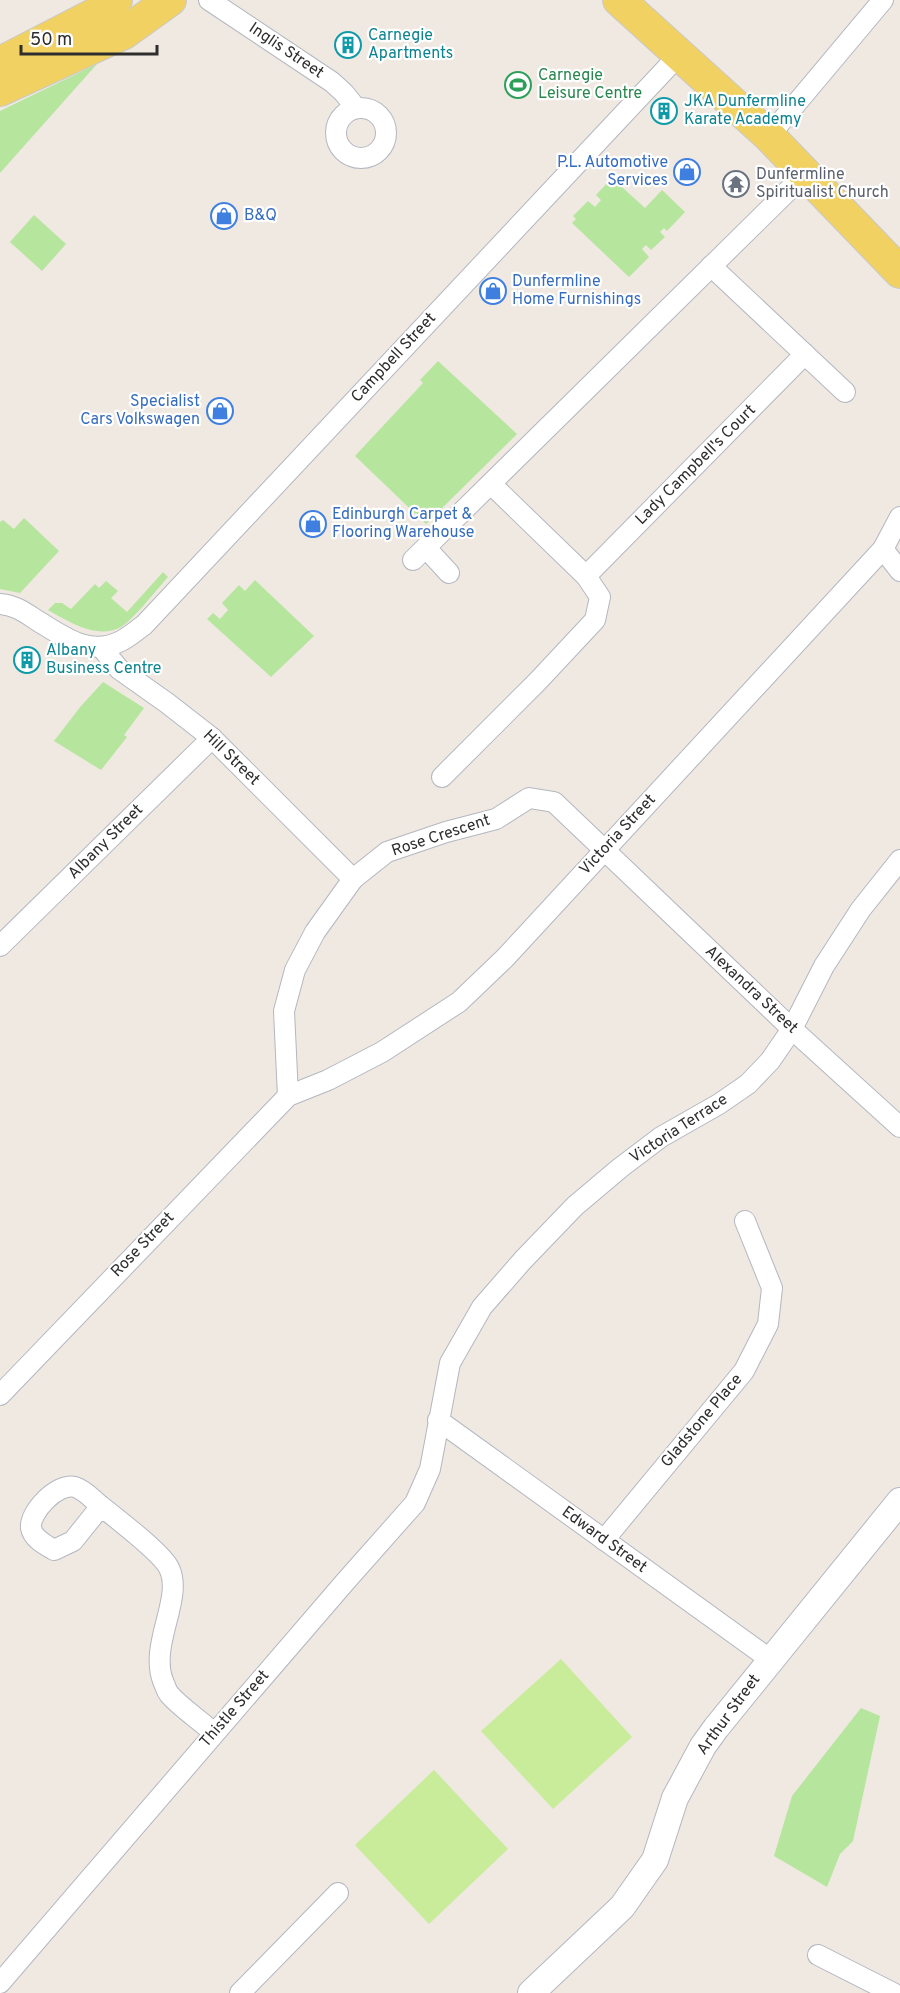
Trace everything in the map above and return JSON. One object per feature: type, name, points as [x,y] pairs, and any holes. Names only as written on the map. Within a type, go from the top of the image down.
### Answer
[{"type":"main road","points":[[0,63],[103,10],[116,0]]},
{"type":"main road","points":[[0,90],[124,33],[170,0]]},
{"type":"main road","points":[[619,0],[769,136],[900,272]]},
{"type":"street","name":"Inglis Street","points":[[209,0],[332,82],[356,108]]},
{"type":"street","points":[[769,136],[883,0]]},
{"type":"street","name":"Campbell Street","points":[[101,647],[121,641],[144,625],[679,56]]},
{"type":"street","points":[[449,573],[419,554],[805,174]]},
{"type":"street","points":[[711,266],[845,392]]},
{"type":"street","name":"Lady Campbell's Court","points":[[586,576],[805,354]]},
{"type":"street","points":[[442,777],[596,620],[600,597],[586,576],[491,484]]},
{"type":"street","name":"Victoria Street","points":[[288,1096],[328,1080],[382,1052],[459,1002],[505,958],[883,549],[900,517]]},
{"type":"street","points":[[883,549],[900,571]]},
{"type":"street","points":[[0,604],[14,606],[69,640],[90,648],[101,647]]},
{"type":"street","name":"Hill Street","points":[[101,647],[119,669],[212,738],[353,879]]},
{"type":"street","name":"Albany Street","points":[[0,946],[212,738]]},
{"type":"street","name":"Rose Crescent","points":[[288,1096],[284,1011],[295,970],[315,932],[353,879],[387,852],[446,832],[496,819],[529,798],[554,802],[604,850]]},
{"type":"street","name":"Alexandra Street","points":[[604,850],[792,1029],[900,1127]]},
{"type":"street","name":"Victoria Terrace","points":[[438,1420],[450,1363],[482,1307],[575,1206],[661,1137],[719,1104],[748,1084],[770,1061],[792,1029],[824,966],[861,909],[900,860]]},
{"type":"street","name":"Rose Street","points":[[0,1395],[288,1096]]},
{"type":"street","name":"Gladstone Place","points":[[604,1540],[744,1371],[768,1324],[772,1288],[745,1221]]},
{"type":"street","name":"Edward Street","points":[[438,1420],[771,1659]]},
{"type":"street","name":"Thistle Street","points":[[0,1983],[415,1503],[430,1468],[438,1420]]},
{"type":"street","name":"Arthur Street","points":[[531,1993],[622,1908],[655,1860],[675,1798],[703,1746],[900,1501]]},
{"type":"street","points":[[101,1506],[160,1556],[169,1567],[173,1581],[159,1657],[161,1675],[167,1693],[214,1733]]},
{"type":"street","points":[[240,1993],[338,1893]]},
{"type":"street","points":[[818,1955],[893,1993]]},
{"type":"green space","points":[[97,64],[0,173],[0,111]]},
{"type":"green space","points":[[612,178],[645,208],[662,190],[685,212],[667,231],[664,228],[660,232],[665,237],[651,250],[646,245],[642,249],[649,257],[629,277],[572,223],[576,219],[573,216],[588,201],[595,207],[601,200],[596,195]]},
{"type":"green space","points":[[34,215],[66,244],[42,271],[10,242]]},
{"type":"green space","points":[[438,361],[517,434],[426,524],[355,456],[423,383],[420,380]]},
{"type":"green space","points":[[24,518],[59,551],[20,593],[0,589],[0,522],[3,520],[14,529]]},
{"type":"green space","points":[[163,572],[168,577],[137,613],[124,625],[110,631],[82,627],[48,610],[55,603],[62,603],[71,609],[95,584],[99,588],[106,581],[118,591],[111,598],[127,612]]},
{"type":"green space","points":[[255,580],[314,636],[271,677],[207,619],[213,613],[220,619],[228,610],[222,603],[239,585],[245,591]]},
{"type":"green space","points":[[103,682],[144,708],[124,735],[127,737],[101,770],[54,741]]},
{"type":"green space","points":[[561,1659],[632,1737],[553,1809],[481,1731]]},
{"type":"green space","points":[[861,1708],[880,1716],[853,1841],[840,1854],[827,1887],[774,1856],[792,1796]]},
{"type":"green space","points":[[434,1770],[508,1849],[429,1924],[355,1845]]},
{"type":"place","name":"Carnegie Apartments","points":[[348,45]]},
{"type":"place","name":"Carnegie Leisure Centre","points":[[518,85]]},
{"type":"place","name":"JKA Dunfermline Karate Academy","points":[[664,111]]},
{"type":"place","name":"P.L. Automotive Services","points":[[687,172]]},
{"type":"place","name":"Dunfermline Spiritualist Church","points":[[736,184]]},
{"type":"place","name":"B&Q","points":[[224,216]]},
{"type":"place","name":"Dunfermline Home Furnishings","points":[[493,291]]},
{"type":"place","name":"Specialist Cars Volkswagen","points":[[220,411]]},
{"type":"place","name":"Edinburgh Carpet & Flooring Warehouse","points":[[313,524]]},
{"type":"place","name":"Albany Business Centre","points":[[27,660]]}]
